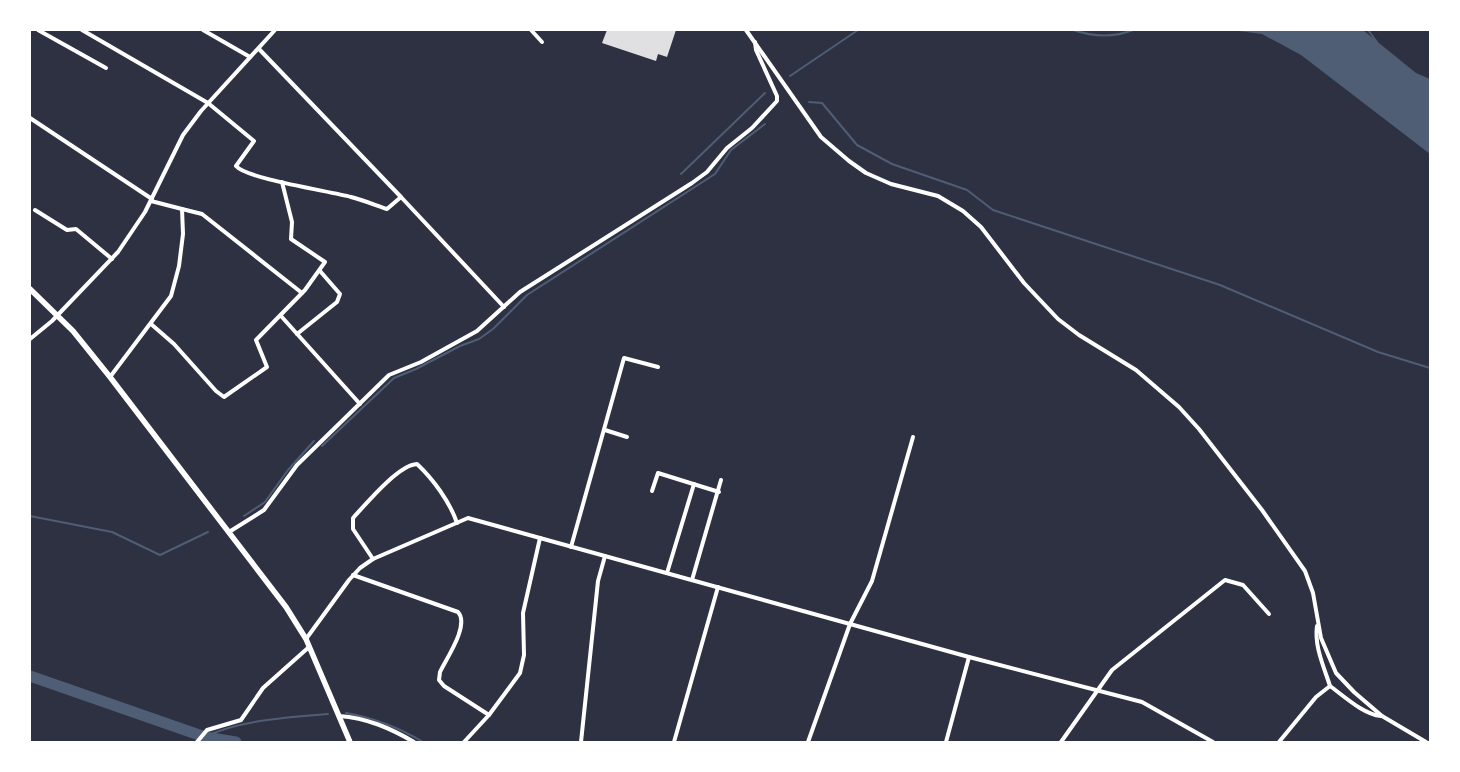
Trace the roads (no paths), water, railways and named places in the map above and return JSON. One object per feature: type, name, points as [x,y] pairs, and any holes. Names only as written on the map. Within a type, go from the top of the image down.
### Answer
[{"type":"main road","points":[[30,289],[57,314],[110,377],[286,606],[306,639],[350,742]]},
{"type":"street","points":[[38,30],[106,68]]},
{"type":"street","points":[[82,30],[208,104],[254,141],[236,166],[240,170],[387,208],[401,197]]},
{"type":"street","points":[[203,30],[250,57]]},
{"type":"street","points":[[30,339],[52,322],[57,314],[112,259],[152,200],[178,142],[208,104],[276,30]]},
{"type":"street","points":[[531,30],[542,42]]},
{"type":"street","points":[[746,30],[822,137],[835,150],[878,179],[938,196],[963,211],[981,227],[1024,284],[1058,319],[1079,335],[1136,370],[1179,407],[1205,436],[1294,553],[1310,583],[1324,650],[1336,673],[1354,692],[1382,716],[1426,742]]},
{"type":"street","points":[[227,531],[264,510],[297,465],[390,375],[421,362],[477,331],[520,292],[599,244],[707,172],[727,148],[775,105],[778,96],[756,50],[754,41]]},
{"type":"street","points":[[259,49],[504,306]]},
{"type":"street","points":[[30,118],[152,200],[202,214],[302,293]]},
{"type":"street","points":[[151,324],[174,344],[216,391],[224,397],[267,367],[256,340],[302,293],[325,262],[291,239],[292,222],[282,182]]},
{"type":"street","points":[[110,377],[171,296],[179,266],[184,234],[182,209]]},
{"type":"street","points":[[35,210],[67,230],[76,229],[112,259]]},
{"type":"street","points":[[298,334],[337,302],[340,294],[320,271]]},
{"type":"street","points":[[281,316],[360,404]]},
{"type":"street","points":[[571,546],[624,358],[658,367]]},
{"type":"street","points":[[605,430],[627,437]]},
{"type":"street","points":[[808,742],[850,624],[872,582],[913,437]]},
{"type":"street","points":[[373,559],[353,529],[353,518],[398,474],[411,464],[416,464],[424,471],[454,512],[457,523]]},
{"type":"street","points":[[652,491],[658,473],[719,492]]},
{"type":"street","points":[[692,580],[722,480]]},
{"type":"street","points":[[668,573],[694,484]]},
{"type":"street","points":[[306,639],[353,575],[373,559],[468,518],[1152,706],[1213,742]]},
{"type":"street","points":[[464,742],[489,715],[520,673],[524,655],[523,613],[540,538]]},
{"type":"street","points":[[581,742],[598,581],[605,556]]},
{"type":"street","points":[[353,575],[458,612],[462,619],[461,629],[440,672],[439,680],[444,686],[489,715]]},
{"type":"street","points":[[1061,742],[1112,670],[1225,580],[1243,585],[1269,614]]},
{"type":"street","points":[[674,742],[718,587]]},
{"type":"street","points":[[1318,622],[1317,642],[1330,686],[1374,715],[1382,716]]},
{"type":"street","points":[[197,742],[202,735],[214,727],[232,724],[241,720],[263,688],[309,647]]},
{"type":"street","points":[[946,742],[969,657]]},
{"type":"street","points":[[1279,742],[1316,697],[1330,686]]},
{"type":"street","points":[[339,716],[382,725],[414,742]]},
{"type":"water","points":[[1231,30],[1363,30],[1416,73],[1430,79],[1430,154],[1301,55],[1262,34]]},
{"type":"waterway","points":[[790,76],[858,30]]},
{"type":"waterway","points":[[1073,30],[1103,36],[1126,33],[1133,30]]},
{"type":"waterway","points":[[1368,30],[1377,42]]},
{"type":"waterway","points":[[681,174],[765,93]]},
{"type":"waterway","points":[[809,102],[822,103],[857,145],[892,164],[967,190],[993,210],[1220,285],[1378,352],[1430,368]]},
{"type":"waterway","points":[[322,446],[394,378],[460,346],[479,339],[493,329],[527,295],[715,174],[731,150],[765,124]]},
{"type":"waterway","points":[[244,516],[265,502],[288,470],[314,441]]},
{"type":"waterway","points":[[30,516],[112,532],[160,555],[208,532]]},
{"type":"waterway","points":[[30,676],[205,737],[236,742]]},
{"type":"waterway","points":[[346,713],[386,724],[423,742]]},
{"type":"waterway","points":[[205,737],[218,731],[249,723],[328,714]]}]
